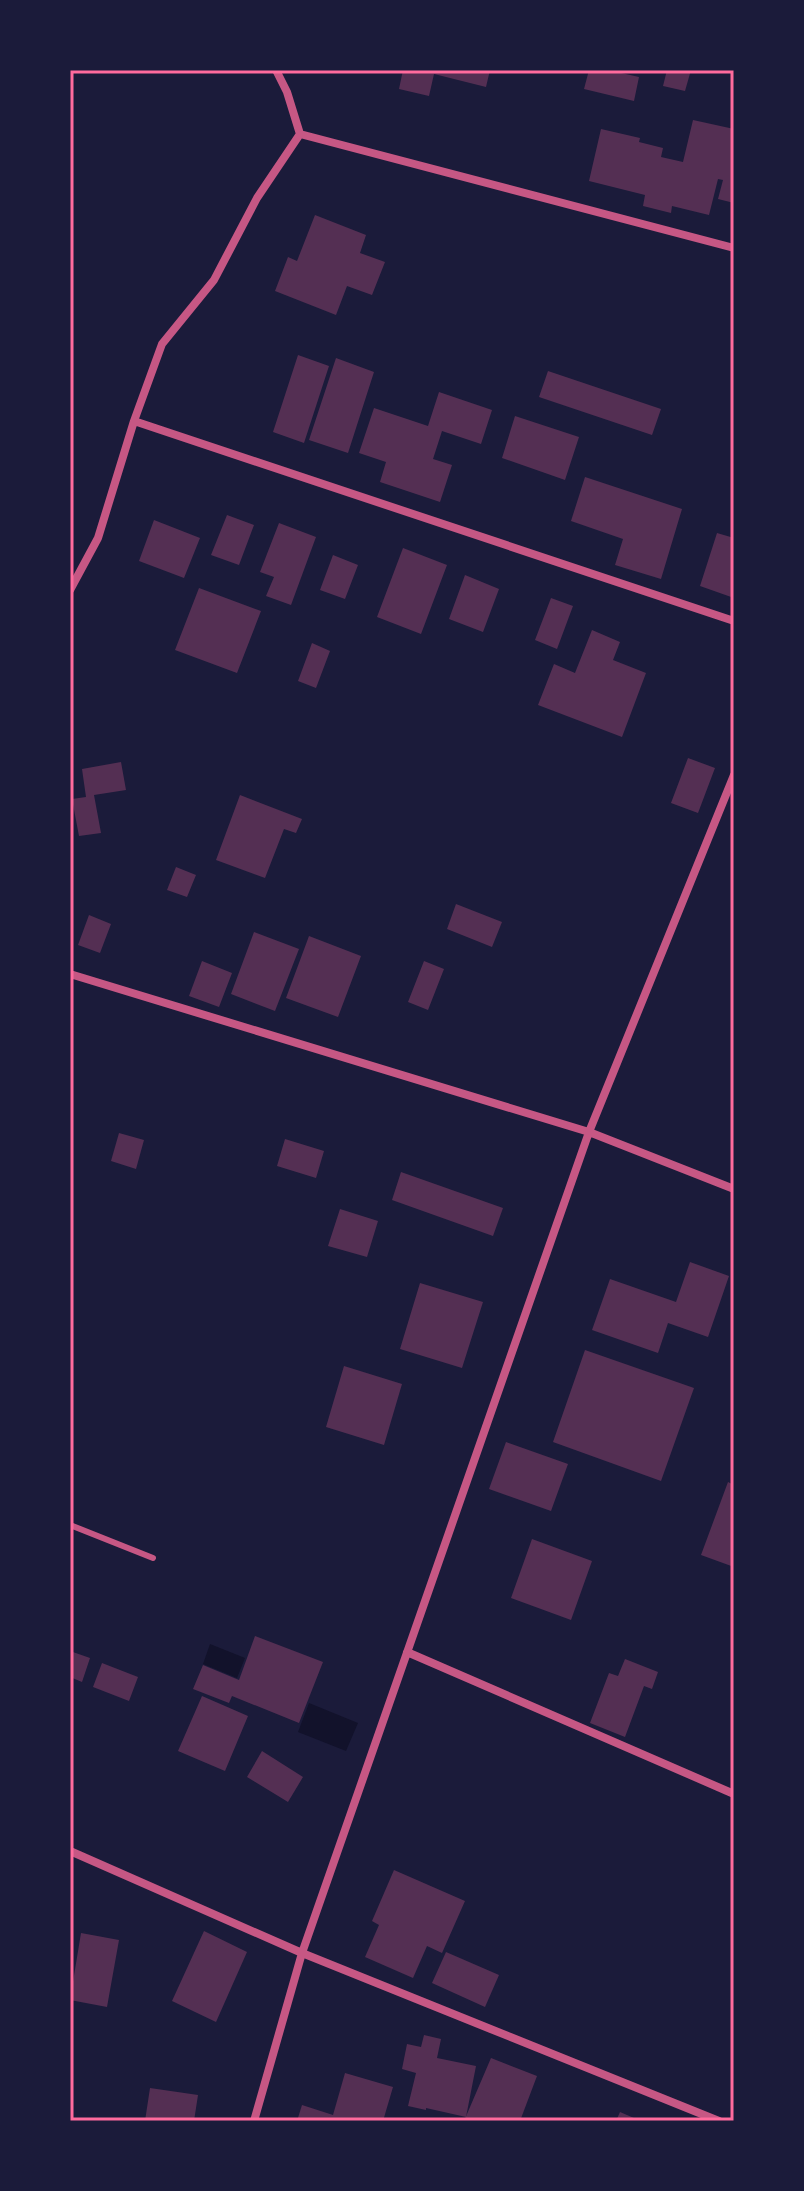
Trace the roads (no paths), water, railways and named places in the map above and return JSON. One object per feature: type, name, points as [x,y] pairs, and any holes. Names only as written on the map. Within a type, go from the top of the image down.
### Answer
[{"type":"street","points":[[276,70],[287,92],[300,134]]},
{"type":"street","points":[[300,134],[734,248]]},
{"type":"street","points":[[70,590],[98,538],[134,421],[162,344],[214,280],[257,198],[300,134]]},
{"type":"street","points":[[134,421],[734,621]]},
{"type":"street","points":[[254,2121],[302,1953],[589,1132],[734,775]]},
{"type":"street","points":[[70,974],[589,1132],[734,1189]]},
{"type":"street","points":[[407,1652],[734,1794]]},
{"type":"street","points":[[70,1851],[302,1953],[719,2121]]},
{"type":"lane","points":[[70,1525],[153,1558]]}]
